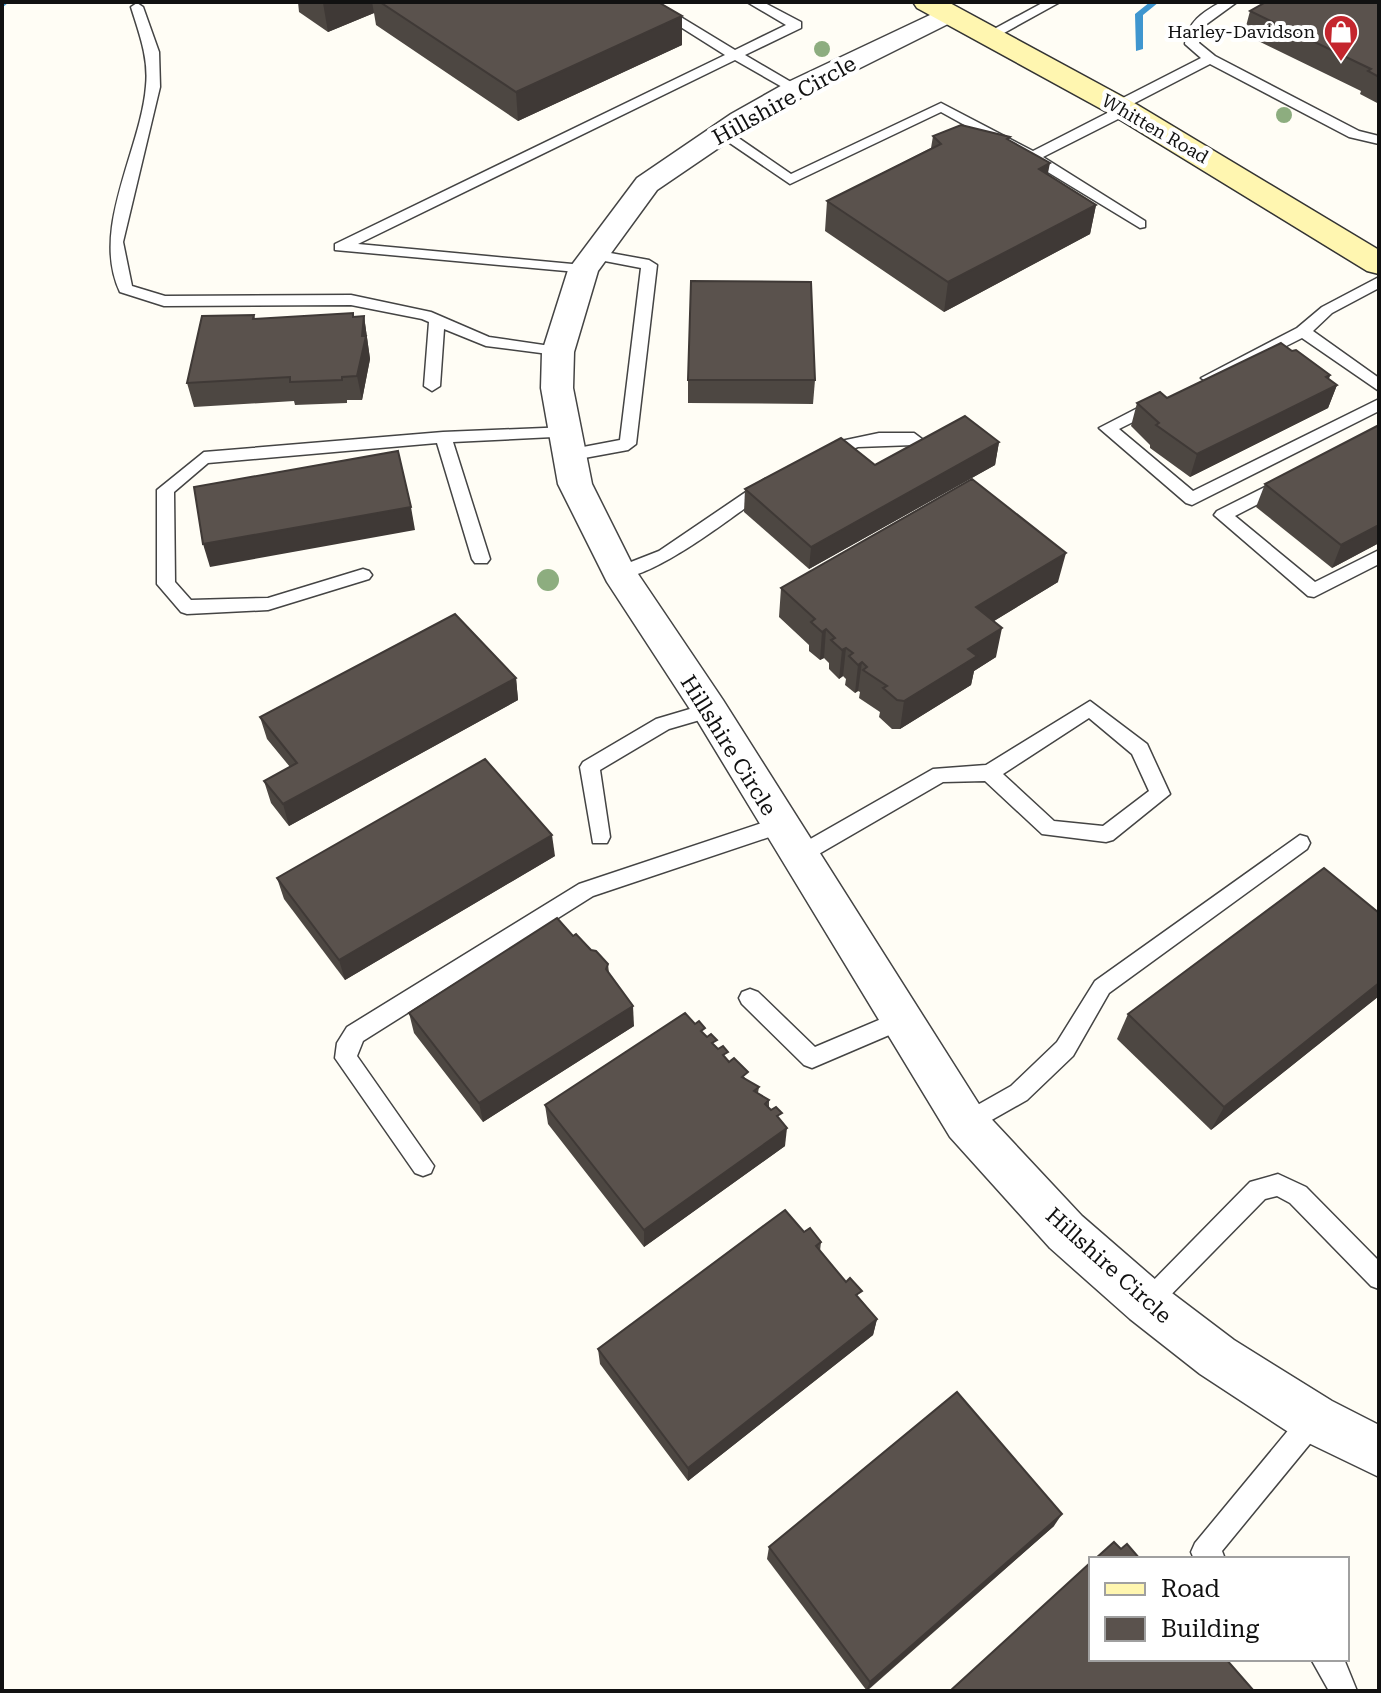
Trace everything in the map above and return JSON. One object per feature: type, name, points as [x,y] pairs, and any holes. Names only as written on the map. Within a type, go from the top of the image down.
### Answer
[{"type":"main road","name":"Whitten Road","points":[[938,8],[1122,108],[1379,264]]},
{"type":"street","name":"Hillshire Circle","points":[[938,8],[722,133],[647,184],[589,263],[558,352],[557,388],[575,484],[619,573],[710,710],[966,1123],[1066,1232],[1147,1303],[1217,1357],[1314,1419],[1379,1452]]},
{"type":"lane","points":[[647,2],[796,89]]},
{"type":"lane","points":[[363,575],[268,604],[187,607],[166,584],[165,490],[204,458],[443,437],[628,444],[649,265],[340,247],[796,25],[753,2]]},
{"type":"lane","points":[[990,35],[1054,2]]},
{"type":"lane","points":[[1231,2],[1203,17],[1192,36],[1192,44],[1210,59],[1354,134],[1379,140]]},
{"type":"lane","points":[[137,7],[152,52],[153,87],[116,242],[125,289],[164,301],[351,300],[437,320],[486,341],[558,352]]},
{"type":"lane","points":[[1033,157],[1210,59]]},
{"type":"lane","points":[[722,133],[790,180],[941,107],[1033,157],[1140,224]]},
{"type":"lane","points":[[1379,282],[1327,310],[1303,331],[1107,428],[1192,499],[1379,404]]},
{"type":"lane","points":[[432,386],[437,320]]},
{"type":"lane","points":[[1303,331],[1379,386]]},
{"type":"lane","points":[[443,437],[481,559]]},
{"type":"lane","points":[[803,462],[851,441],[882,437],[914,439]]},
{"type":"lane","points":[[1304,473],[1223,515],[1314,591],[1379,556]]},
{"type":"lane","points":[[619,573],[665,555],[780,475]]},
{"type":"lane","points":[[423,1166],[346,1058],[348,1043],[355,1034],[586,890],[789,840],[940,774],[989,773],[1090,708],[1140,749],[1160,794],[1106,834],[1049,828],[989,773]]},
{"type":"lane","points":[[600,837],[590,767],[663,724],[710,710]]},
{"type":"lane","points":[[966,1123],[1019,1093],[1065,1049],[1102,987],[1300,843]]},
{"type":"lane","points":[[750,998],[812,1058],[900,1020]]},
{"type":"lane","points":[[1147,1303],[1258,1190],[1278,1185],[1298,1195],[1379,1278]]},
{"type":"lane","points":[[1210,1557],[1204,1552],[1314,1419]]},
{"type":"lane","points":[[1326,1661],[1334,1668],[1343,1691]]},
{"type":"building","points":[[380,2],[658,2],[682,16],[516,92]]},
{"type":"building","points":[[1266,2],[1379,2],[1379,77],[1368,71],[1371,69],[1250,11]]},
{"type":"building","points":[[961,125],[1010,137],[1007,139],[1050,163],[1039,169],[1096,205],[948,282],[827,201],[941,144],[933,136]]},
{"type":"building","points":[[691,281],[811,282],[815,380],[688,380]]},
{"type":"building","points":[[353,313],[353,317],[364,316],[362,336],[366,336],[357,376],[342,377],[342,380],[290,382],[290,377],[187,383],[202,316],[254,315],[253,319]]},
{"type":"building","points":[[1281,343],[1330,375],[1326,377],[1337,385],[1197,454],[1156,425],[1159,423],[1137,403],[1160,392],[1167,398]]},
{"type":"building","points":[[965,416],[999,442],[811,547],[745,489],[841,438],[875,465]]},
{"type":"building","points":[[1379,425],[1379,525],[1341,545],[1265,484]]},
{"type":"building","points":[[398,451],[411,507],[203,544],[194,487]]},
{"type":"building","points":[[972,479],[1066,553],[976,607],[1002,628],[968,649],[977,656],[904,701],[897,700],[883,688],[887,686],[863,670],[867,667],[862,662],[858,665],[849,656],[853,653],[846,648],[842,650],[831,640],[835,638],[826,629],[822,632],[811,622],[815,619],[781,588]]},
{"type":"building","points":[[455,614],[516,678],[283,804],[264,781],[297,763],[260,717]]},
{"type":"building","points":[[485,759],[552,835],[339,960],[277,878]]},
{"type":"building","points":[[1324,868],[1379,913],[1379,983],[1224,1107],[1128,1014]]},
{"type":"building","points":[[557,918],[573,936],[576,934],[608,964],[606,969],[633,1006],[479,1103],[409,1013]]},
{"type":"building","points":[[685,1013],[695,1024],[699,1021],[705,1028],[701,1031],[707,1037],[711,1034],[717,1040],[712,1043],[718,1049],[723,1046],[728,1052],[723,1055],[729,1062],[734,1058],[748,1072],[742,1077],[759,1087],[754,1091],[769,1100],[765,1104],[771,1110],[776,1107],[782,1113],[777,1116],[787,1128],[644,1230],[545,1105]]},
{"type":"building","points":[[785,1210],[804,1232],[810,1228],[821,1242],[816,1246],[846,1282],[850,1278],[862,1291],[856,1295],[877,1319],[688,1468],[598,1349]]},
{"type":"building","points":[[957,1392],[1062,1514],[870,1682],[769,1547]]},
{"type":"building","points":[[1114,1542],[1121,1549],[1127,1544],[1138,1557],[1097,1557]]},
{"type":"building","points":[[1089,1564],[1089,1661],[1228,1661],[1254,1691],[950,1691]]},
{"type":"waterway","points":[[2,6],[5,2]]},
{"type":"waterway","points":[[1139,49],[1139,14],[1155,2]]},
{"type":"place","name":"Harley-Davidson","points":[[1341,63]]}]
